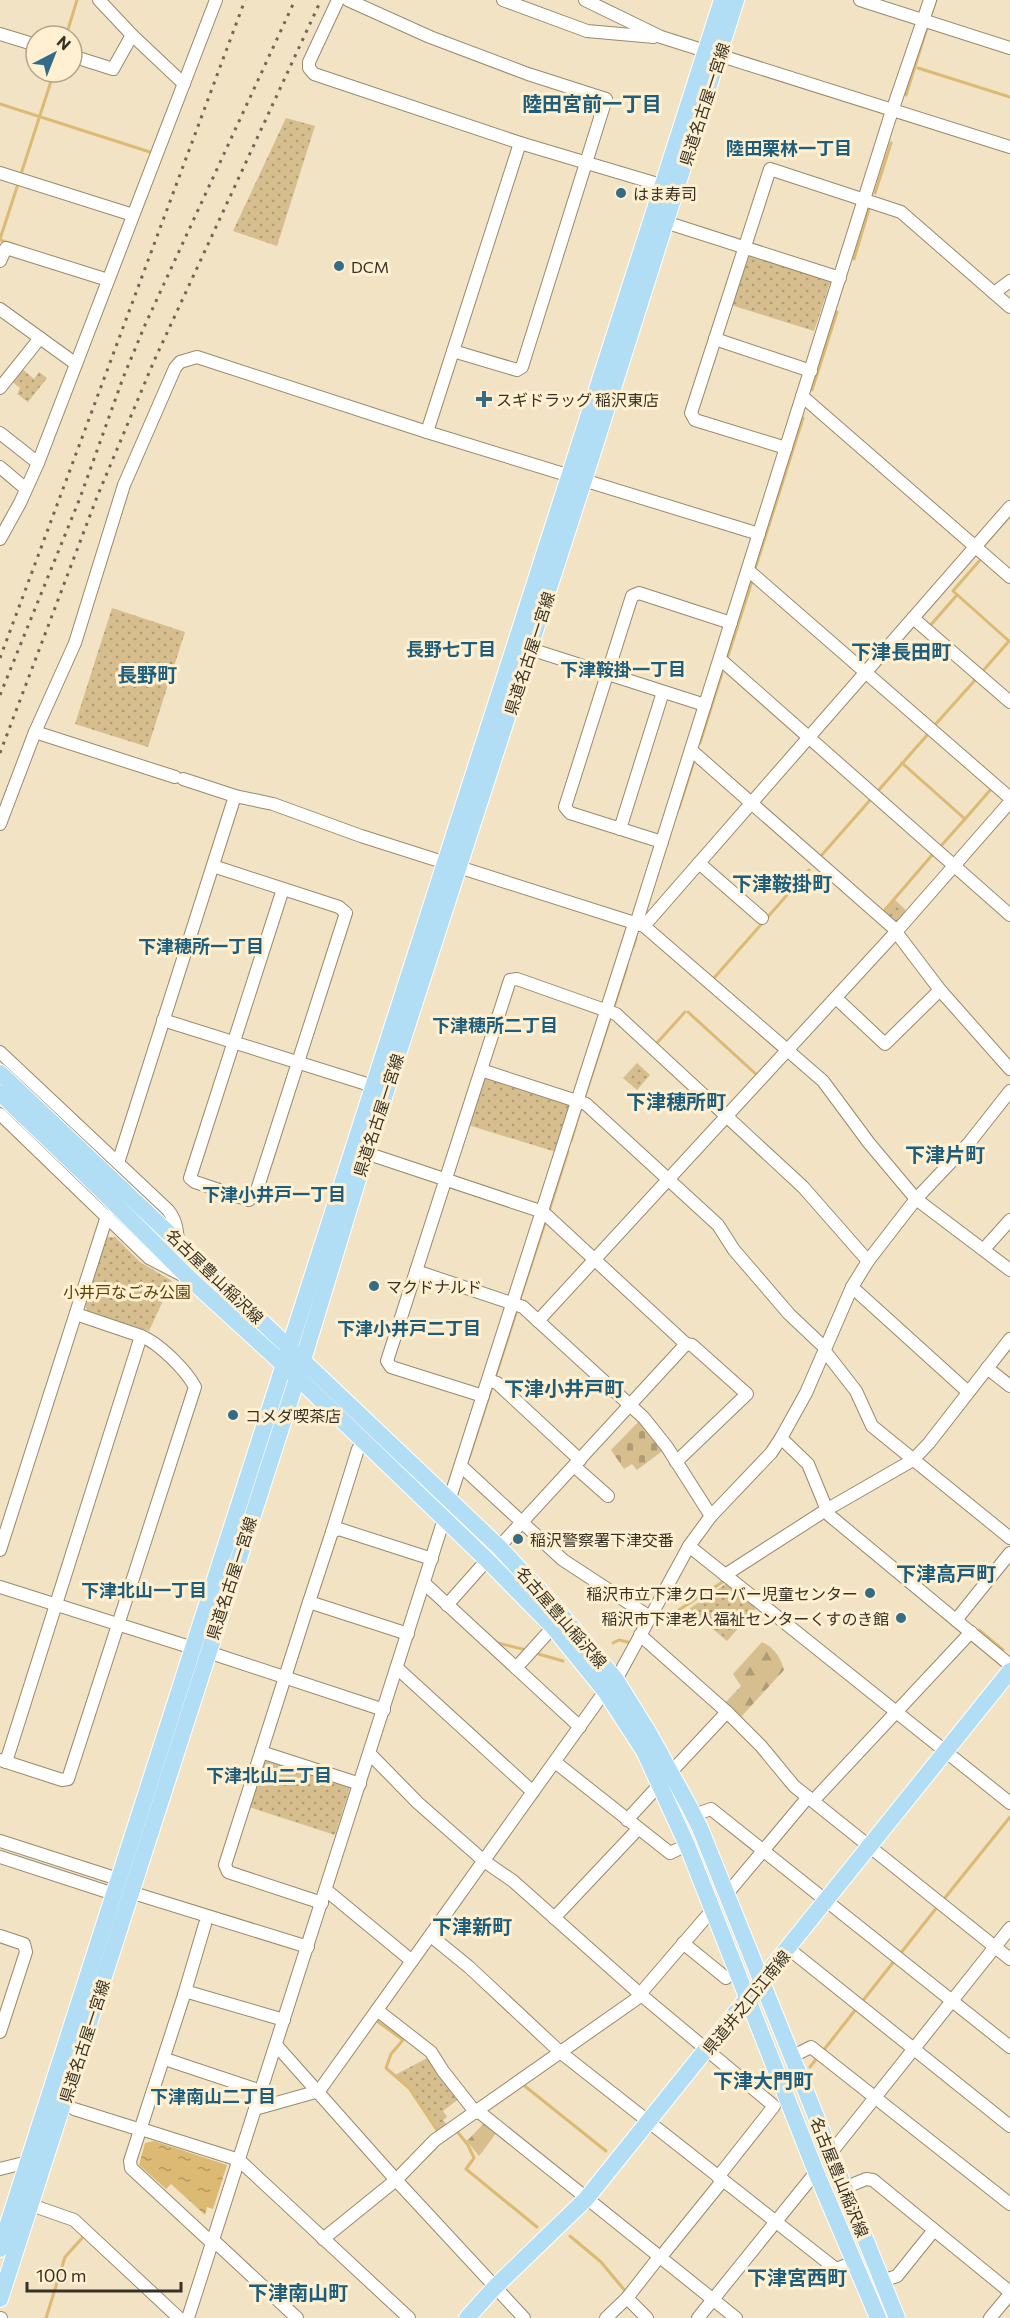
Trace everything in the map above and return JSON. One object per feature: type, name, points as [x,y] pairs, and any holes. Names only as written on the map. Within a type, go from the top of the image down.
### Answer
[{"type":"main road","name":"県道名古屋一宮線","points":[[290,1371],[303,1360],[452,865],[577,478],[665,222],[713,53],[722,0]]},
{"type":"main road","name":"県道名古屋一宮線","points":[[0,2249],[200,1650],[290,1371],[289,1347],[373,1086],[530,649],[661,185],[736,0]]},
{"type":"main road","name":"名古屋豊山稲沢線","points":[[0,1073],[98,1186],[189,1278],[488,1560],[611,1685]]},
{"type":"main road","name":"名古屋豊山稲沢線","points":[[0,1093],[39,1120],[178,1241],[499,1547],[554,1606],[611,1685],[644,1751],[694,1815],[897,2318]]},
{"type":"main road","name":"県道井之口江南線","points":[[467,2318],[495,2287],[586,2199],[749,1999],[1010,1671]]},
{"type":"main road","name":"名古屋豊山稲沢線","points":[[665,1778],[687,1845],[874,2317]]},
{"type":"main road","name":"県道名古屋一宮線","points":[[0,2299],[31,2205],[121,1888]]},
{"type":"street","points":[[99,0],[184,84]]},
{"type":"street","points":[[0,538],[27,489],[38,463],[216,0]]},
{"type":"street","points":[[338,0],[309,62],[309,68],[314,74],[520,143],[661,185]]},
{"type":"street","points":[[348,0],[452,45],[528,74],[606,99],[522,367],[517,370],[453,351]]},
{"type":"street","points":[[503,0],[587,31],[661,37]]},
{"type":"street","points":[[585,0],[661,37],[1010,147]]},
{"type":"street","points":[[860,0],[1010,48]]},
{"type":"street","points":[[449,1501],[606,1010],[638,925],[802,396],[930,0]]},
{"type":"street","points":[[0,33],[24,41]]},
{"type":"street","points":[[84,60],[113,69],[132,35]]},
{"type":"street","points":[[427,432],[520,143]]},
{"type":"street","points":[[786,448],[695,420],[691,413],[770,169],[901,212],[1010,307]]},
{"type":"street","points":[[0,173],[133,215]]},
{"type":"street","points":[[665,222],[840,278]]},
{"type":"street","points":[[0,261],[6,248],[108,280]]},
{"type":"street","points":[[994,293],[1010,281]]},
{"type":"street","points":[[0,309],[76,364]]},
{"type":"street","points":[[0,388],[40,338]]},
{"type":"street","points":[[715,339],[811,371]]},
{"type":"street","points":[[0,824],[35,732],[75,643],[124,485],[175,368],[180,362],[197,357],[427,432],[759,534]]},
{"type":"street","points":[[802,396],[1010,577]]},
{"type":"street","points":[[0,433],[38,463]]},
{"type":"street","points":[[0,467],[27,489]]},
{"type":"street","points":[[638,925],[699,863],[1010,507]]},
{"type":"street","points":[[538,1321],[836,998],[1010,800],[748,570]]},
{"type":"street","points":[[662,842],[570,813],[565,807],[632,596],[639,593],[731,623]]},
{"type":"street","points":[[913,618],[1010,702]]},
{"type":"street","points":[[530,649],[705,705]]},
{"type":"street","points":[[720,659],[1010,915]]},
{"type":"street","points":[[620,829],[663,692]]},
{"type":"street","points":[[35,732],[235,796],[273,804],[361,836],[638,925],[823,1081],[869,1143],[916,1199],[1010,1270]]},
{"type":"street","points":[[691,750],[896,931],[940,990],[1010,1069]]},
{"type":"street","points":[[118,1163],[235,796]]},
{"type":"street","points":[[699,863],[762,918]]},
{"type":"street","points":[[213,866],[339,907],[346,913],[256,1193],[249,1200],[195,1182],[190,1178],[283,889]]},
{"type":"street","points":[[483,1396],[391,1367],[387,1361],[510,980],[517,980],[616,1014],[803,1187],[868,1261]]},
{"type":"street","points":[[836,998],[885,1044],[940,990]]},
{"type":"street","points":[[163,1020],[373,1086]]},
{"type":"street","points":[[0,1052],[174,1216],[178,1241]]},
{"type":"street","points":[[481,1070],[587,1104],[718,1225],[734,1250],[789,1314],[825,1349],[856,1391],[872,1426],[1010,1538]]},
{"type":"street","points":[[255,2109],[319,2091],[611,1685],[689,1546],[711,1516],[771,1453],[781,1438],[806,1393],[852,1287],[868,1261],[916,1199],[969,1143],[1010,1091]]},
{"type":"street","points":[[0,1114],[149,1258],[189,1278]]},
{"type":"street","points":[[366,1153],[542,1212],[686,1344],[692,1345],[747,1394],[676,1462]]},
{"type":"street","points":[[0,1550],[107,1216]]},
{"type":"street","points":[[984,1249],[1010,1220]]},
{"type":"street","points":[[416,1271],[523,1307],[650,1425],[711,1516]]},
{"type":"street","points":[[852,1287],[968,1392]]},
{"type":"street","points":[[76,1314],[141,1336],[151,1340],[189,1376],[195,1387],[68,1779],[62,1780],[3,1761],[56,1605],[141,1336]]},
{"type":"street","points":[[725,1575],[826,1510],[913,1460],[929,1443],[1010,1339]]},
{"type":"street","points":[[499,1547],[686,1344]]},
{"type":"street","points":[[987,1368],[1010,1386]]},
{"type":"street","points":[[488,1380],[497,1383],[608,1496]]},
{"type":"street","points":[[781,1438],[808,1464],[830,1515],[1010,1665]]},
{"type":"street","points":[[322,1903],[228,1872],[225,1865],[358,1449]]},
{"type":"street","points":[[460,1466],[563,1560],[650,1617]]},
{"type":"street","points":[[188,2318],[444,1519]]},
{"type":"street","points":[[332,1532],[339,1529],[432,1558]]},
{"type":"street","points":[[689,1546],[1010,1803]]},
{"type":"street","points":[[956,1620],[1010,1554]]},
{"type":"street","points":[[447,1605],[488,1560]]},
{"type":"street","points":[[424,1583],[580,1727]]},
{"type":"street","points":[[0,1587],[384,1710]]},
{"type":"street","points":[[309,1602],[408,1634]]},
{"type":"street","points":[[516,1668],[553,1627]]},
{"type":"street","points":[[726,1895],[810,1799],[971,1632]]},
{"type":"street","points":[[640,1635],[727,1712],[761,1746],[794,1786],[1010,1959]]},
{"type":"street","points":[[397,1668],[533,1792]]},
{"type":"street","points":[[627,1820],[727,1712]]},
{"type":"street","points":[[261,1752],[360,1784]]},
{"type":"street","points":[[370,1754],[418,1803],[484,1861],[513,1881],[641,1994],[774,2106],[660,2258],[627,2298],[606,2318]]},
{"type":"street","points":[[555,1762],[670,1853],[687,1845]]},
{"type":"street","points":[[694,1815],[711,1809],[1010,2047]]},
{"type":"street","points":[[554,1918],[638,1828]]},
{"type":"street","points":[[0,1841],[121,1888]]},
{"type":"street","points":[[0,1857],[121,1888],[308,1947]]},
{"type":"street","points":[[326,1890],[412,1961]]},
{"type":"street","points":[[323,2239],[396,2180],[435,2140],[641,1994],[713,1909]]},
{"type":"street","points":[[205,1924],[165,2060],[130,2161],[131,2168],[297,2318]]},
{"type":"street","points":[[830,2154],[1010,1928]]},
{"type":"street","points":[[0,1936],[24,1944],[26,1952],[0,2032]]},
{"type":"street","points":[[430,1936],[470,1967],[560,2052],[836,2269],[854,2262]]},
{"type":"street","points":[[683,1943],[726,1978]]},
{"type":"street","points":[[789,1949],[1010,2126]]},
{"type":"street","points":[[184,1995],[188,1992],[284,2020]]},
{"type":"street","points":[[377,2010],[430,2052],[442,2071],[477,2112],[736,2318]]},
{"type":"street","points":[[276,2045],[396,2180],[524,2318]]},
{"type":"street","points":[[791,2057],[811,2047],[1010,2204]]},
{"type":"street","points":[[165,2060],[261,2091]]},
{"type":"street","points":[[74,2109],[239,2160],[409,2318]]},
{"type":"street","points":[[0,2169],[28,2162]]},
{"type":"street","points":[[698,2318],[816,2172]]},
{"type":"street","points":[[844,2188],[866,2179],[873,2180],[1010,2293],[990,2318]]},
{"type":"street","points":[[31,2205],[74,2220],[179,2318]]},
{"type":"street","points":[[882,2281],[897,2276],[934,2230]]},
{"type":"street","points":[[627,2298],[647,2318]]},
{"type":"green space","points":[[286,118],[315,126],[277,246],[233,231]]},
{"type":"green space","points":[[751,254],[828,279],[830,283],[814,331],[731,305],[747,256]]},
{"type":"green space","points":[[20,367],[34,379],[39,372],[47,378],[28,402],[17,394],[20,388],[10,380]]},
{"type":"green space","points":[[112,608],[185,632],[148,747],[75,724]]},
{"type":"green space","points":[[895,900],[909,913],[894,924],[883,914]]},
{"type":"green space","points":[[637,1063],[650,1075],[637,1090],[623,1078]]},
{"type":"green space","points":[[487,1077],[568,1103],[570,1107],[556,1152],[468,1125],[483,1080]]},
{"type":"green space","name":"小井戸なごみ公園","points":[[107,1237],[115,1237],[140,1262],[172,1281],[149,1331],[88,1312],[85,1306]]},
{"type":"green space","points":[[640,1420],[665,1449],[637,1470],[632,1464],[624,1469],[611,1450]]},
{"type":"green space","points":[[727,1583],[758,1606],[727,1641],[689,1609]]},
{"type":"green space","points":[[762,1642],[776,1653],[784,1670],[740,1718],[724,1704],[741,1686],[733,1674]]},
{"type":"green space","points":[[269,1758],[351,1785],[335,1835],[249,1807],[263,1760]]},
{"type":"green space","points":[[429,2057],[460,2098],[443,2111],[447,2117],[443,2120],[448,2126],[440,2133],[410,2088],[395,2075]]},
{"type":"green space","points":[[486,2121],[498,2131],[479,2156],[467,2141]]},
{"type":"water","points":[[154,2141],[227,2165],[213,2209],[207,2207],[205,2215],[171,2184],[166,2189],[139,2165],[145,2143]]},
{"type":"waterway","points":[[70,24],[77,0]]},
{"type":"waterway","points":[[931,15],[936,0]]},
{"type":"waterway","points":[[906,95],[927,28]]},
{"type":"waterway","points":[[918,68],[1010,97]]},
{"type":"waterway","points":[[21,174],[50,84]]},
{"type":"waterway","points":[[0,104],[153,153]]},
{"type":"waterway","points":[[875,193],[891,143]]},
{"type":"waterway","points":[[0,239],[18,184]]},
{"type":"waterway","points":[[854,259],[869,209]]},
{"type":"waterway","points":[[0,240],[15,245]]},
{"type":"waterway","points":[[812,390],[837,312]]},
{"type":"waterway","points":[[755,569],[803,418]]},
{"type":"waterway","points":[[980,560],[953,591],[1009,641]]},
{"type":"waterway","points":[[727,659],[752,581]]},
{"type":"waterway","points":[[929,627],[957,595]]},
{"type":"waterway","points":[[982,672],[1009,641]]},
{"type":"waterway","points":[[700,743],[722,673]]},
{"type":"waterway","points":[[934,726],[977,678]]},
{"type":"waterway","points":[[877,792],[929,733]]},
{"type":"waterway","points":[[679,808],[694,761]]},
{"type":"waterway","points":[[902,763],[965,819],[992,788]]},
{"type":"waterway","points":[[820,857],[871,799]]},
{"type":"waterway","points":[[940,847],[965,819]]},
{"type":"waterway","points":[[883,912],[933,854]]},
{"type":"waterway","points":[[714,978],[809,870]]},
{"type":"waterway","points":[[633,947],[636,938]]},
{"type":"waterway","points":[[614,1007],[627,966]]},
{"type":"waterway","points":[[654,1042],[656,1044],[685,1012]]},
{"type":"waterway","points":[[688,1012],[758,1076]]},
{"type":"waterway","points":[[585,1096],[610,1019]]},
{"type":"waterway","points":[[571,1141],[581,1108]]},
{"type":"waterway","points":[[549,1211],[568,1151]]},
{"type":"waterway","points":[[520,1299],[545,1223]]},
{"type":"waterway","points":[[496,1375],[516,1313]]},
{"type":"waterway","points":[[469,1458],[492,1387]]},
{"type":"waterway","points":[[660,1622],[724,1581]]},
{"type":"waterway","points":[[979,1630],[1003,1650]]},
{"type":"waterway","points":[[613,1643],[619,1640],[628,1642]]},
{"type":"waterway","points":[[494,1642],[526,1650]]},
{"type":"waterway","points":[[535,1653],[563,1661]]},
{"type":"waterway","points":[[944,1899],[1010,1817]]},
{"type":"waterway","points":[[900,1954],[938,1906]]},
{"type":"waterway","points":[[861,2003],[895,1960]]},
{"type":"waterway","points":[[823,2051],[856,2009]]},
{"type":"waterway","points":[[377,2021],[403,2040],[391,2054],[386,2068],[409,2088],[439,2133]]},
{"type":"waterway","points":[[810,2067],[817,2058]]},
{"type":"waterway","points":[[521,2083],[606,2151]]},
{"type":"waterway","points":[[456,2130],[468,2145],[474,2158],[466,2169],[537,2227]]},
{"type":"waterway","points":[[570,2236],[601,2262],[626,2292]]},
{"type":"waterway","points":[[46,2318],[65,2257],[83,2237]]},
{"type":"railway","points":[[0,658],[245,0]]},
{"type":"railway","points":[[0,695],[80,498],[123,378],[145,325],[295,0]]},
{"type":"railway","points":[[0,753],[97,497],[154,361],[321,0]]},
{"type":"place","name":"はま寿司","points":[[621,193]]},
{"type":"place","name":"DCM","points":[[339,266]]},
{"type":"place","name":"スギドラッグ 稲沢東店","points":[[484,399]]},
{"type":"place","name":"マクドナルド","points":[[374,1286]]},
{"type":"place","name":"コメダ喫茶店","points":[[233,1415]]},
{"type":"place","name":"稲沢警察署下津交番","points":[[518,1539]]},
{"type":"place","name":"稲沢市立下津クローバー児童センター","points":[[870,1593]]},
{"type":"place","name":"稲沢市下津老人福祉センターくすのき館","points":[[901,1618]]},
{"type":"district","name":"陸田宮前一丁目","points":[[592,103]]},
{"type":"district","name":"陸田栗林一丁目","points":[[789,148]]},
{"type":"district","name":"長野七丁目","points":[[451,649]]},
{"type":"district","name":"下津長田町","points":[[901,651]]},
{"type":"district","name":"下津鞍掛一丁目","points":[[623,669]]},
{"type":"district","name":"長野町","points":[[147,674]]},
{"type":"district","name":"下津鞍掛町","points":[[782,883]]},
{"type":"district","name":"下津穂所一丁目","points":[[201,946]]},
{"type":"district","name":"下津穂所二丁目","points":[[495,1025]]},
{"type":"district","name":"下津穂所町","points":[[676,1101]]},
{"type":"district","name":"下津片町","points":[[945,1154]]},
{"type":"district","name":"下津小井戸一丁目","points":[[274,1194]]},
{"type":"district","name":"下津小井戸二丁目","points":[[409,1328]]},
{"type":"district","name":"下津小井戸町","points":[[564,1388]]},
{"type":"district","name":"下津高戸町","points":[[946,1573]]},
{"type":"district","name":"下津北山一丁目","points":[[144,1590]]},
{"type":"district","name":"下津北山二丁目","points":[[269,1775]]},
{"type":"district","name":"下津新町","points":[[472,1926]]},
{"type":"district","name":"下津大門町","points":[[763,2080]]},
{"type":"district","name":"下津南山二丁目","points":[[213,2096]]},
{"type":"district","name":"下津宮西町","points":[[797,2277]]},
{"type":"district","name":"下津南山町","points":[[298,2292]]}]
